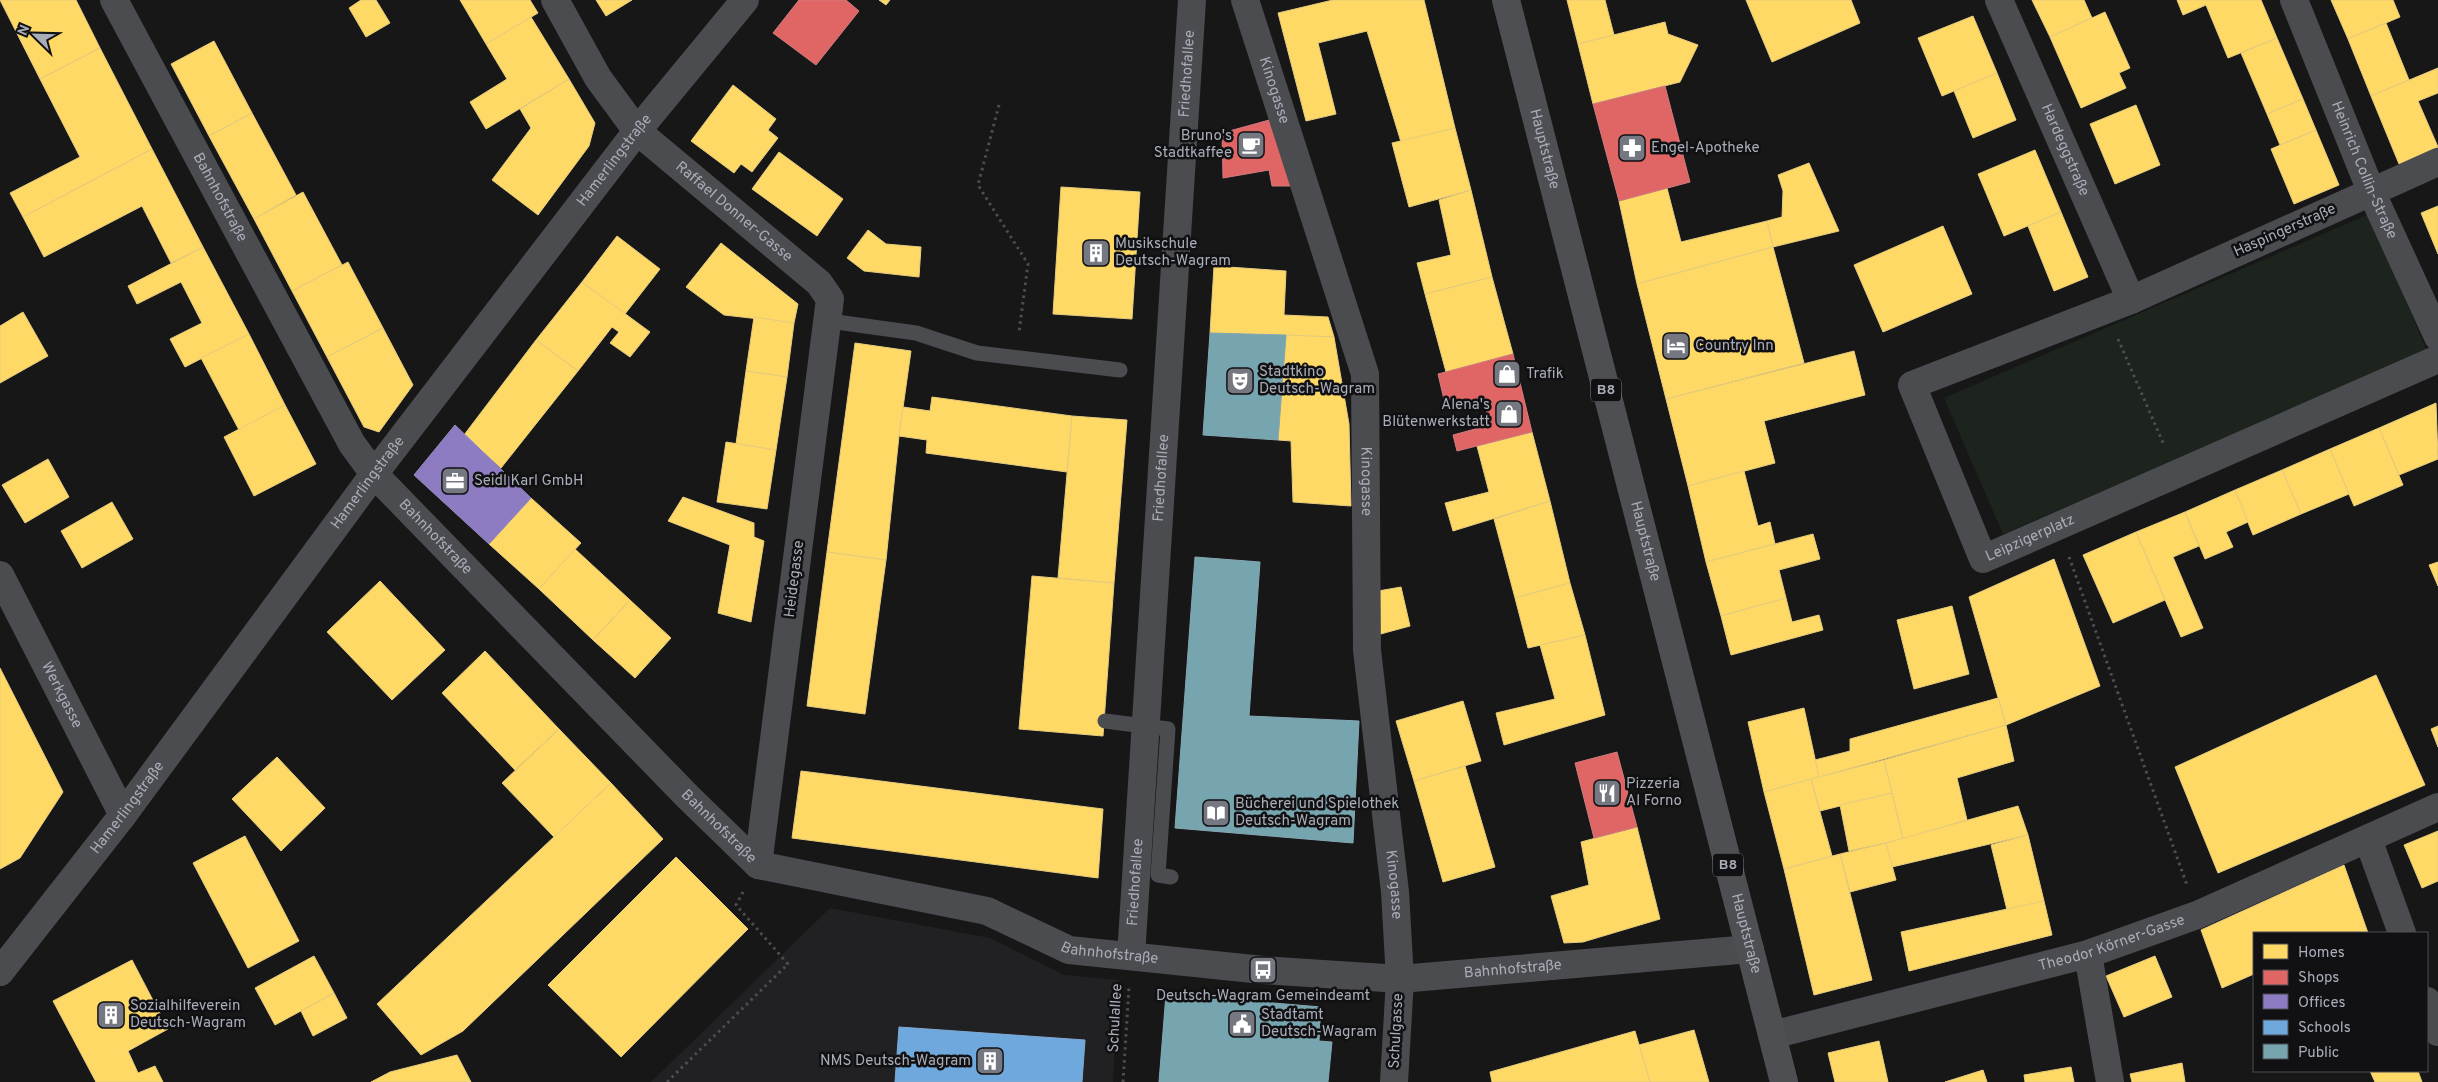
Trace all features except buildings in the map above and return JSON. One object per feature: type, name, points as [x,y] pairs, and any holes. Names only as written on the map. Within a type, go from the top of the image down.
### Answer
[{"type":"main road","name":"Hauptstraße","points":[[1506,0],[1784,1082]]},
{"type":"street","name":"Bahnhofstraße","points":[[114,0],[352,444],[374,474],[681,790],[758,866],[987,912],[1069,950],[1263,970],[1400,979],[1750,949]]},
{"type":"street","name":"Raffael Donner-Gasse","points":[[555,0],[598,78],[637,132],[819,282],[828,294]]},
{"type":"street","name":"Hamerlingstraße","points":[[0,972],[123,815],[374,474],[637,132],[745,0]]},
{"type":"street","name":"Friedhofallee","points":[[1131,956],[1192,0]]},
{"type":"street","name":"Kinogasse","points":[[1245,0],[1365,374],[1361,584],[1395,892],[1400,979]]},
{"type":"street","name":"Hardeggstraße","points":[[1999,0],[2131,300]]},
{"type":"street","name":"Heinrich Collin-Straße","points":[[2294,0],[2371,191],[2438,337]]},
{"type":"street","name":"Haspingerstraße","points":[[2131,300],[2438,162]]},
{"type":"street","name":"Heidegasse","points":[[758,866],[831,306],[828,294]]},
{"type":"street","name":"Leipzigerplatz","points":[[2131,300],[1912,385],[1983,559],[2438,359]]},
{"type":"street","name":"Werkgasse","points":[[0,575],[123,815]]},
{"type":"street","name":"Theodor Körner-Gasse","points":[[1772,1035],[2088,954],[2197,915],[2438,807]]},
{"type":"street","points":[[2368,839],[2402,932]]},
{"type":"street","points":[[2088,954],[2110,1082]]},
{"type":"street","name":"Schulgasse","points":[[1394,1082],[1400,979]]},
{"type":"street","points":[[2428,1004],[2438,1032]]},
{"type":"lane","points":[[829,321],[916,332],[977,354],[1120,370]]},
{"type":"lane","points":[[1105,721],[1168,729],[1158,875],[1172,877]]},
{"type":"path","points":[[999,106],[978,184],[1028,264],[1016,358]]},
{"type":"path","points":[[2105,310],[2177,473]]},
{"type":"path","points":[[2057,526],[2197,915]]},
{"type":"path","points":[[668,1082],[788,964],[736,905],[758,866]]},
{"type":"path","name":"Schulallee","points":[[1123,1082],[1131,956]]},
{"type":"shaded area","points":[[2369,214],[2427,351],[2003,534],[1944,398]]},
{"type":"shaded area","points":[[830,908],[990,938],[1065,975],[1119,980],[1113,1082],[651,1082]]},
{"type":"place","name":"Bruno's Stadtkaffee","points":[[1251,145]]},
{"type":"place","name":"Engel-Apotheke","points":[[1632,148]]},
{"type":"place","name":"Musikschule Deutsch-Wagram","points":[[1096,253]]},
{"type":"place","name":"Country Inn","points":[[1676,346]]},
{"type":"place","name":"Trafik","points":[[1507,374]]},
{"type":"place","name":"Stadtkino Deutsch-Wagram","points":[[1240,381]]},
{"type":"place","name":"Alena's Blütenwerkstatt","points":[[1509,414]]},
{"type":"place","name":"Seidl Karl GmbH","points":[[455,481]]},
{"type":"place","name":"Pizzeria Al Forno","points":[[1607,793]]},
{"type":"place","name":"Bücherei und Spielothek Deutsch-Wagram","points":[[1216,813]]},
{"type":"place","name":"Deutsch-Wagram Gemeindeamt","points":[[1263,970]]},
{"type":"place","name":"Sozialhilfeverein Deutsch-Wagram","points":[[111,1015]]},
{"type":"place","name":"Stadtamt Deutsch-Wagram","points":[[1242,1024]]},
{"type":"place","name":"NMS Deutsch-Wagram","points":[[990,1061]]}]
